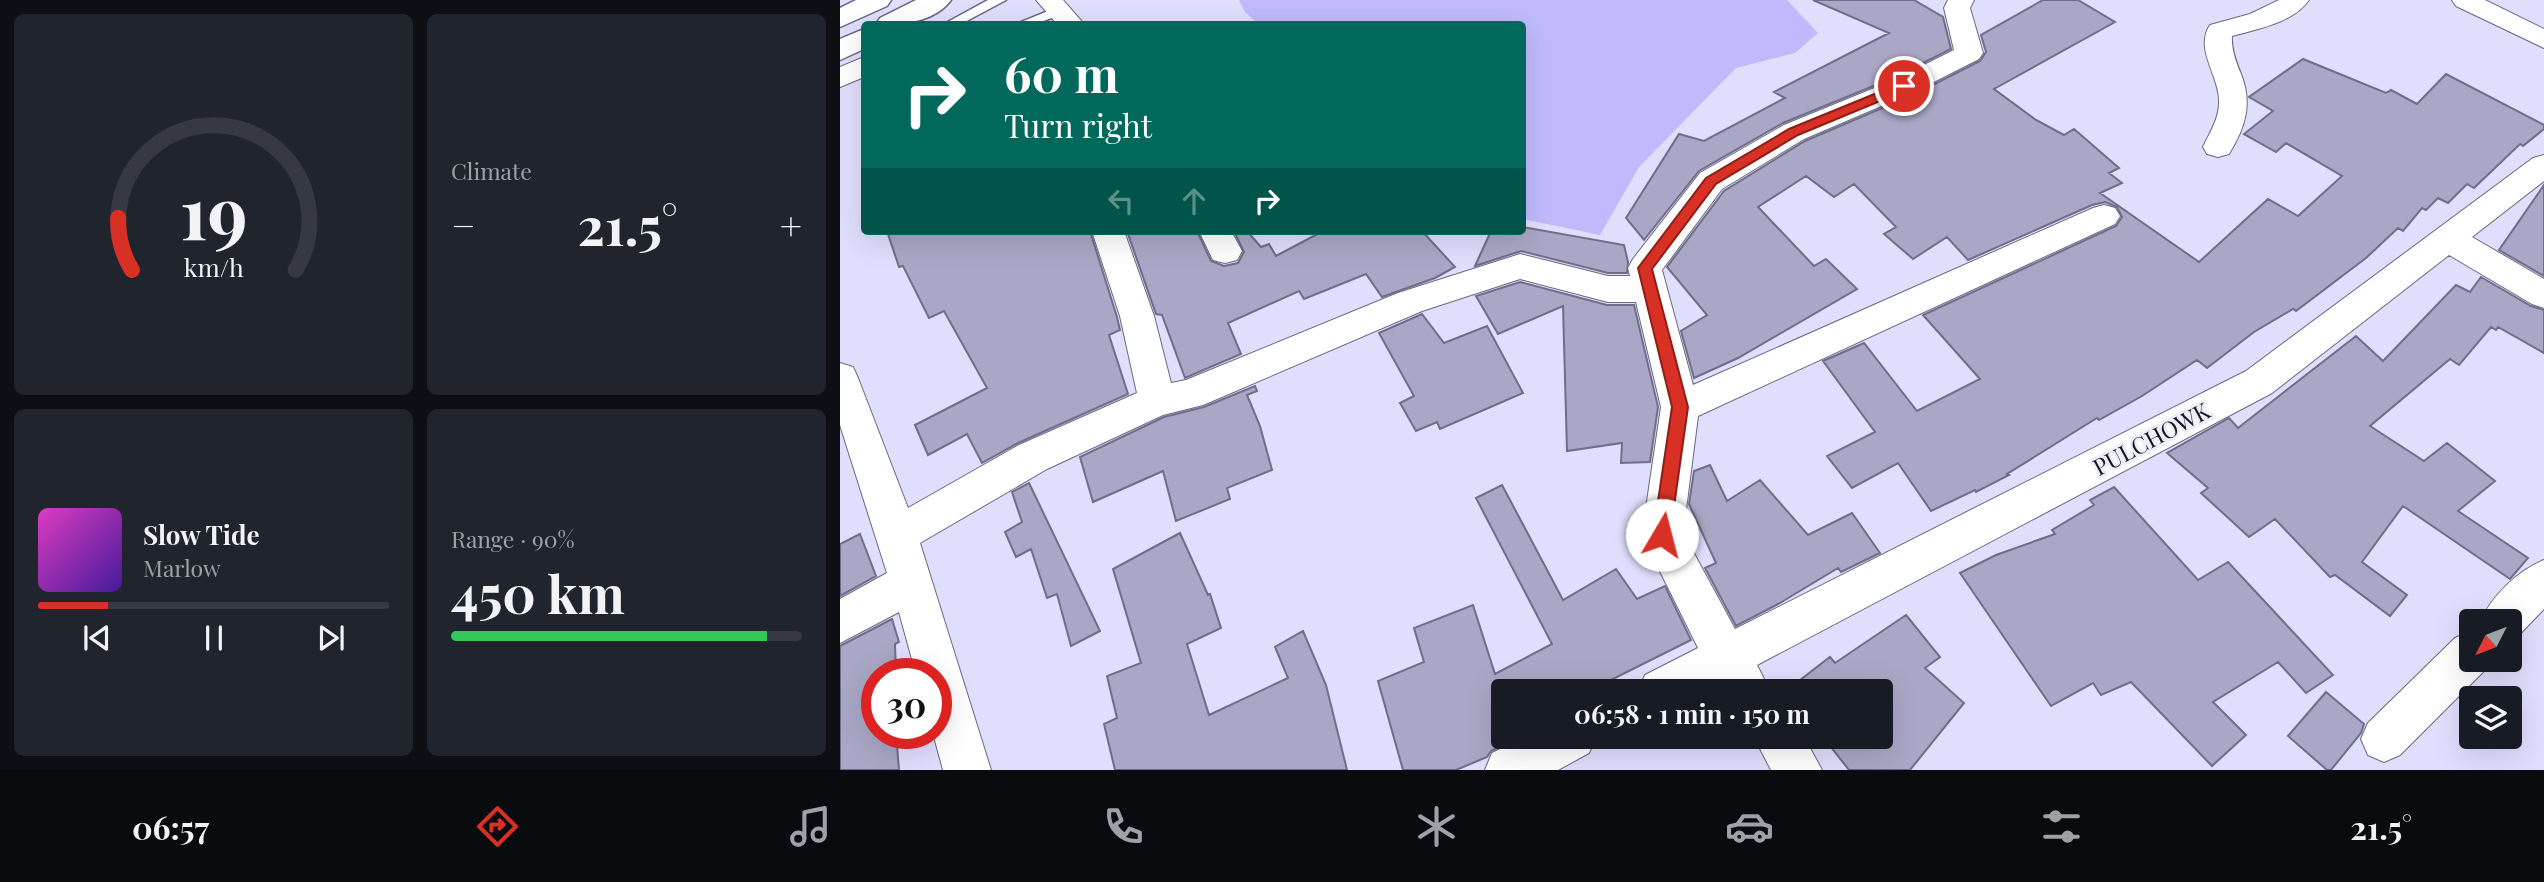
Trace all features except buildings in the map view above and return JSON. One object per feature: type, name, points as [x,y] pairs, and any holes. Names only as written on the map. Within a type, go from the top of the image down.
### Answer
[{"type":"highway","points":[[906,21],[937,0]]},
{"type":"street","points":[[1737,674],[1662,535],[1680,407],[1645,268],[1711,181],[1794,132],[1904,86],[1969,53],[1957,8],[1961,0]]},
{"type":"street","points":[[2218,147],[2234,109],[2230,80],[2216,46],[2219,31],[2257,21],[2283,10],[2296,0]]},
{"type":"street","points":[[2465,0],[2544,40]]},
{"type":"street","points":[[840,78],[853,51]]},
{"type":"street","name":"PULCHOWK","points":[[1715,679],[1737,674],[2259,382],[2544,165]]},
{"type":"street","points":[[1680,407],[2104,216]]},
{"type":"street","points":[[1109,235],[1137,316],[1157,401]]},
{"type":"street","points":[[2447,239],[2544,295]]},
{"type":"street","points":[[897,535],[1033,457],[1157,401],[1190,394],[1409,302],[1520,266],[1608,289],[1650,289]]},
{"type":"street","points":[[840,378],[866,440],[897,535],[909,583],[967,770]]},
{"type":"street","points":[[2515,609],[2544,580]]},
{"type":"street","points":[[840,622],[909,583]]},
{"type":"street","points":[[2384,739],[2459,665]]},
{"type":"street","points":[[1510,770],[1550,749]]},
{"type":"street","points":[[1785,749],[1798,770]]},
{"type":"lane","points":[[957,21],[999,0]]},
{"type":"lane","points":[[1032,21],[1059,12]]},
{"type":"shaded area","points":[[1239,0],[1787,0],[1818,33],[1795,53],[1736,68],[1639,167],[1600,235],[1526,220],[1526,21],[1255,21],[1245,12]]},
{"type":"route","points":[[1662,535],[1680,407],[1645,268],[1711,181],[1794,132],[1904,86]]}]
